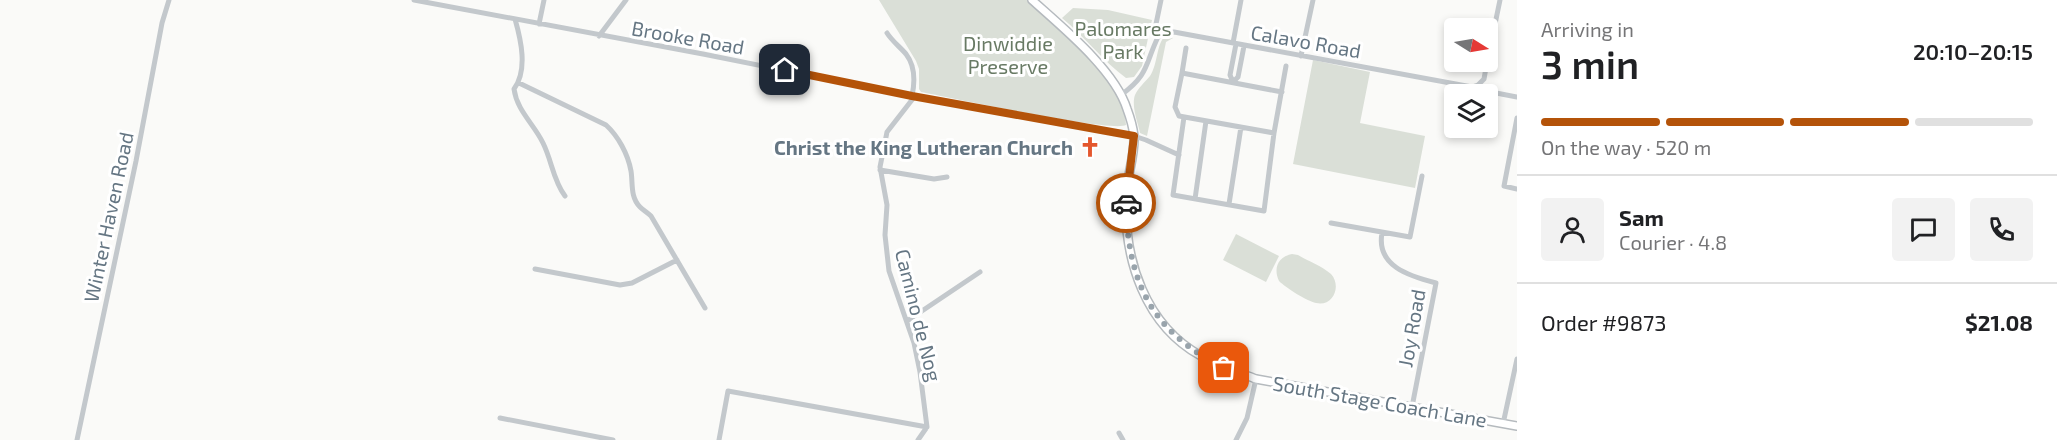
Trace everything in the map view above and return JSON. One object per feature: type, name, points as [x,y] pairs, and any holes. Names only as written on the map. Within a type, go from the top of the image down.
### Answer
[{"type":"main road","name":"South Stage Coach Lane","points":[[1032,0],[1082,46],[1121,95],[1127,108],[1134,136],[1126,198],[1127,238],[1133,267],[1146,299],[1162,321],[1190,349],[1224,368],[1256,379],[1517,426]]},
{"type":"street","name":"Winter Haven Road","points":[[77,440],[136,161],[162,23],[169,0]]},
{"type":"street","name":"Brooke Road","points":[[414,0],[1134,136],[1179,155]]},
{"type":"street","points":[[539,24],[544,0]]},
{"type":"street","points":[[599,36],[626,0]]},
{"type":"street","points":[[1121,95],[1142,77],[1150,63],[1158,37],[1156,24],[1161,0]]},
{"type":"street","points":[[1233,82],[1230,75],[1241,0]]},
{"type":"street","points":[[1302,56],[1313,0]]},
{"type":"street","points":[[1496,18],[1500,0]]},
{"type":"street","points":[[515,19],[522,46],[519,82],[514,89],[516,102],[541,140],[555,180],[565,196]]},
{"type":"street","name":"Calavo Road","points":[[1158,37],[1174,32],[1456,84]]},
{"type":"street","points":[[887,33],[906,54],[911,64],[914,96]]},
{"type":"street","points":[[1233,82],[1238,77],[1244,46]]},
{"type":"street","points":[[1186,48],[1175,107],[1179,116],[1274,133]]},
{"type":"street","points":[[1184,117],[1173,195],[1264,211],[1274,133],[1286,66]]},
{"type":"street","points":[[1182,73],[1282,92]]},
{"type":"street","points":[[519,82],[606,125],[613,132],[624,151],[631,170],[632,190],[636,200],[640,207],[651,216],[705,308]]},
{"type":"street","name":"Calavo Road","points":[[1498,93],[1517,97]]},
{"type":"street","name":"Camino de Nog","points":[[914,96],[887,132],[880,170],[887,205],[885,235],[889,272],[907,321],[920,372],[927,427]]},
{"type":"street","points":[[1517,118],[1504,186],[1517,189]]},
{"type":"street","points":[[1195,198],[1206,121]]},
{"type":"street","points":[[1229,204],[1241,127]]},
{"type":"street","points":[[880,170],[934,179],[947,177]]},
{"type":"street","points":[[1330,223],[1410,237],[1422,176]]},
{"type":"street","name":"Joy Road","points":[[1382,232],[1380,243],[1384,256],[1399,270],[1436,283],[1412,407]]},
{"type":"street","points":[[535,269],[620,285],[632,283],[677,260]]},
{"type":"street","points":[[907,321],[980,272]]},
{"type":"street","points":[[1503,423],[1517,359]]},
{"type":"street","points":[[1236,440],[1248,418],[1256,379]]},
{"type":"street","points":[[719,440],[728,391],[927,427],[918,440]]},
{"type":"street","points":[[500,418],[613,440]]},
{"type":"street","points":[[1119,433],[1123,440]]},
{"type":"green space","name":"Dinwiddie Preserve","points":[[879,0],[1029,0],[1089,56],[1103,73],[1115,90],[1123,108],[1126,125],[1092,124],[921,92],[916,61]]},
{"type":"green space","name":"Palomares Park","points":[[1073,8],[1108,10],[1152,20],[1142,66],[1134,77],[1126,78],[1118,72],[1062,18]]},
{"type":"green space","points":[[1165,36],[1173,38],[1166,42],[1147,136],[1140,133],[1134,99],[1153,71],[1160,44]]},
{"type":"green space","points":[[1313,60],[1370,72],[1360,123],[1425,136],[1415,188],[1293,164]]},
{"type":"green space","points":[[1236,234],[1279,256],[1266,282],[1223,260]]},
{"type":"green space","points":[[1287,255],[1298,255],[1331,274],[1336,290],[1331,299],[1322,303],[1312,302],[1279,281],[1278,264]]},
{"type":"way so far","points":[[1126,203],[1127,238],[1133,267],[1146,299],[1174,335],[1200,356],[1224,368]]},
{"type":"place","name":"Christ the King Lutheran Church","points":[[1090,147]]},
{"type":"route","points":[[785,70],[912,96],[1134,136],[1126,203]]}]
